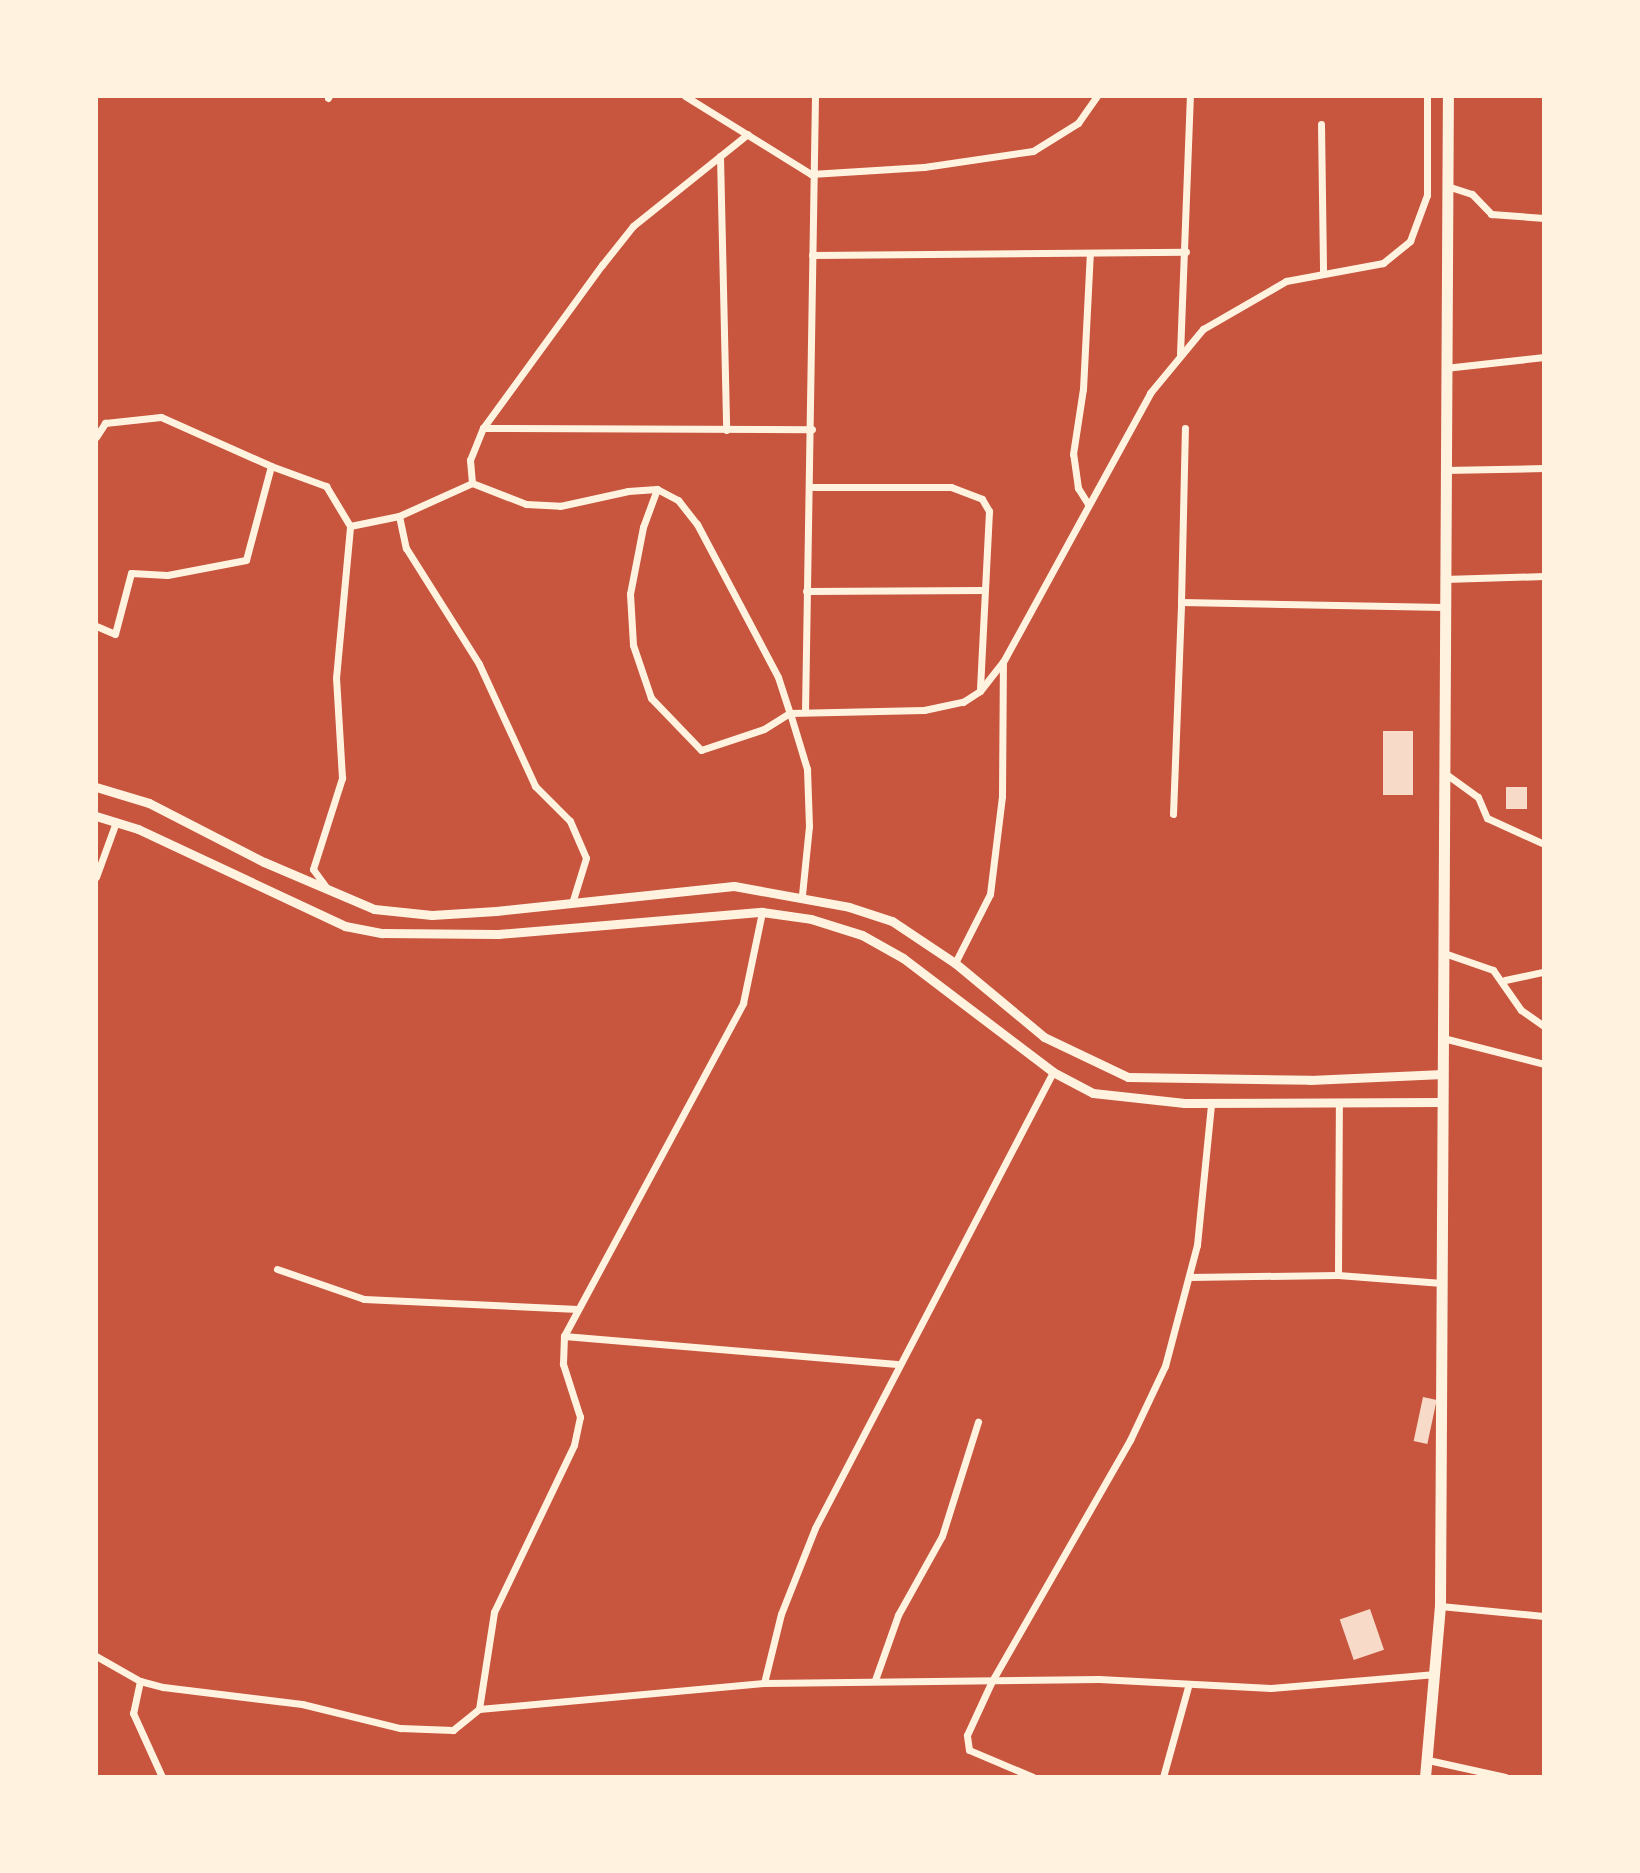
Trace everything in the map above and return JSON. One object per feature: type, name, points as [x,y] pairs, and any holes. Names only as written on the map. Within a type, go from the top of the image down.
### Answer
[{"type":"highway","points":[[1425,1777],[1440,1606],[1448,96]]},
{"type":"main road","points":[[96,787],[149,803],[330,892],[374,909],[432,915],[734,886],[802,895],[892,921],[955,963],[1044,1037],[1128,1077],[1255,1081],[1443,1074]]},
{"type":"main road","points":[[96,816],[116,822],[333,921],[382,933],[498,934],[762,912],[811,919],[862,935],[903,958],[1053,1072],[1093,1093],[1211,1104],[1443,1102]]},
{"type":"street","points":[[685,96],[811,174],[924,167],[1033,151],[1078,123],[1097,96]]},
{"type":"street","points":[[805,712],[812,429],[811,174],[815,96]]},
{"type":"street","points":[[1180,354],[1190,96]]},
{"type":"street","points":[[657,489],[643,527],[630,594],[633,645],[651,698],[701,750],[764,729],[790,713],[924,710],[963,702],[980,691],[1003,662],[1150,393],[1203,329],[1286,281],[1323,271],[1383,263],[1410,241],[1427,195],[1427,96]]},
{"type":"street","points":[[1321,124],[1323,271]]},
{"type":"street","points":[[472,483],[470,460],[483,428],[633,226],[748,134]]},
{"type":"street","points":[[720,156],[726,430]]},
{"type":"street","points":[[1447,186],[1472,194],[1491,214],[1544,218]]},
{"type":"street","points":[[812,255],[1186,252]]},
{"type":"street","points":[[1088,504],[1078,488],[1073,454],[1083,389],[1090,253]]},
{"type":"street","points":[[1445,368],[1544,357]]},
{"type":"street","points":[[96,437],[105,423],[161,417],[271,466],[326,486],[350,526],[336,678],[342,778],[313,869],[330,892]]},
{"type":"street","points":[[483,428],[812,429]]},
{"type":"street","points":[[1173,814],[1185,428]]},
{"type":"street","points":[[96,626],[115,634],[131,573],[167,575],[246,560],[271,466]]},
{"type":"street","points":[[1444,470],[1544,468]]},
{"type":"street","points":[[350,526],[399,516],[472,483],[526,504],[560,506],[657,489],[678,500],[697,524],[778,677],[790,713],[807,769],[809,826],[802,895]]},
{"type":"street","points":[[810,487],[951,487],[982,499],[989,511],[980,691]]},
{"type":"street","points":[[399,516],[406,548],[479,664],[535,786],[570,821],[586,858],[573,900]]},
{"type":"street","points":[[1444,579],[1544,576]]},
{"type":"street","points":[[806,591],[984,590]]},
{"type":"street","points":[[1181,602],[1444,607]]},
{"type":"street","points":[[955,963],[990,894],[1002,796],[1003,662]]},
{"type":"street","points":[[1446,774],[1478,797],[1487,818],[1544,844]]},
{"type":"street","points":[[96,877],[116,822]]},
{"type":"street","points":[[479,1709],[494,1612],[574,1445],[580,1417],[563,1364],[564,1336],[743,1003],[762,912]]},
{"type":"street","points":[[1444,953],[1473,961],[1505,980],[1521,1010],[1544,1026]]},
{"type":"street","points":[[1505,980],[1544,972]]},
{"type":"street","points":[[1443,1038],[1544,1064]]},
{"type":"street","points":[[764,1683],[781,1614],[815,1528],[897,1364],[1053,1072]]},
{"type":"street","points":[[1338,1275],[1339,1103]]},
{"type":"street","points":[[1033,1777],[969,1750],[967,1735],[992,1681],[1130,1440],[1165,1366],[1189,1277],[1206,1185],[1211,1104]]},
{"type":"street","points":[[277,1269],[364,1299],[578,1309]]},
{"type":"street","points":[[1189,1277],[1338,1275],[1442,1283]]},
{"type":"street","points":[[564,1336],[897,1364]]},
{"type":"street","points":[[875,1680],[898,1615],[942,1536],[978,1422]]},
{"type":"street","points":[[1440,1606],[1544,1616]]},
{"type":"street","points":[[96,1656],[140,1681],[302,1704],[400,1728],[453,1730],[479,1709],[764,1683],[1099,1679],[1188,1687],[1271,1688],[1436,1674]]},
{"type":"street","points":[[140,1681],[133,1713],[162,1777]]},
{"type":"street","points":[[1163,1777],[1188,1687]]},
{"type":"street","points":[[1428,1760],[1505,1777]]},
{"type":"building","points":[[1383,731],[1413,731],[1413,795],[1383,795]]},
{"type":"building","points":[[1506,787],[1527,787],[1527,809],[1506,809]]},
{"type":"building","points":[[1423,1397],[1437,1400],[1427,1444],[1414,1441]]},
{"type":"building","points":[[1370,1609],[1384,1650],[1354,1660],[1340,1619]]}]
